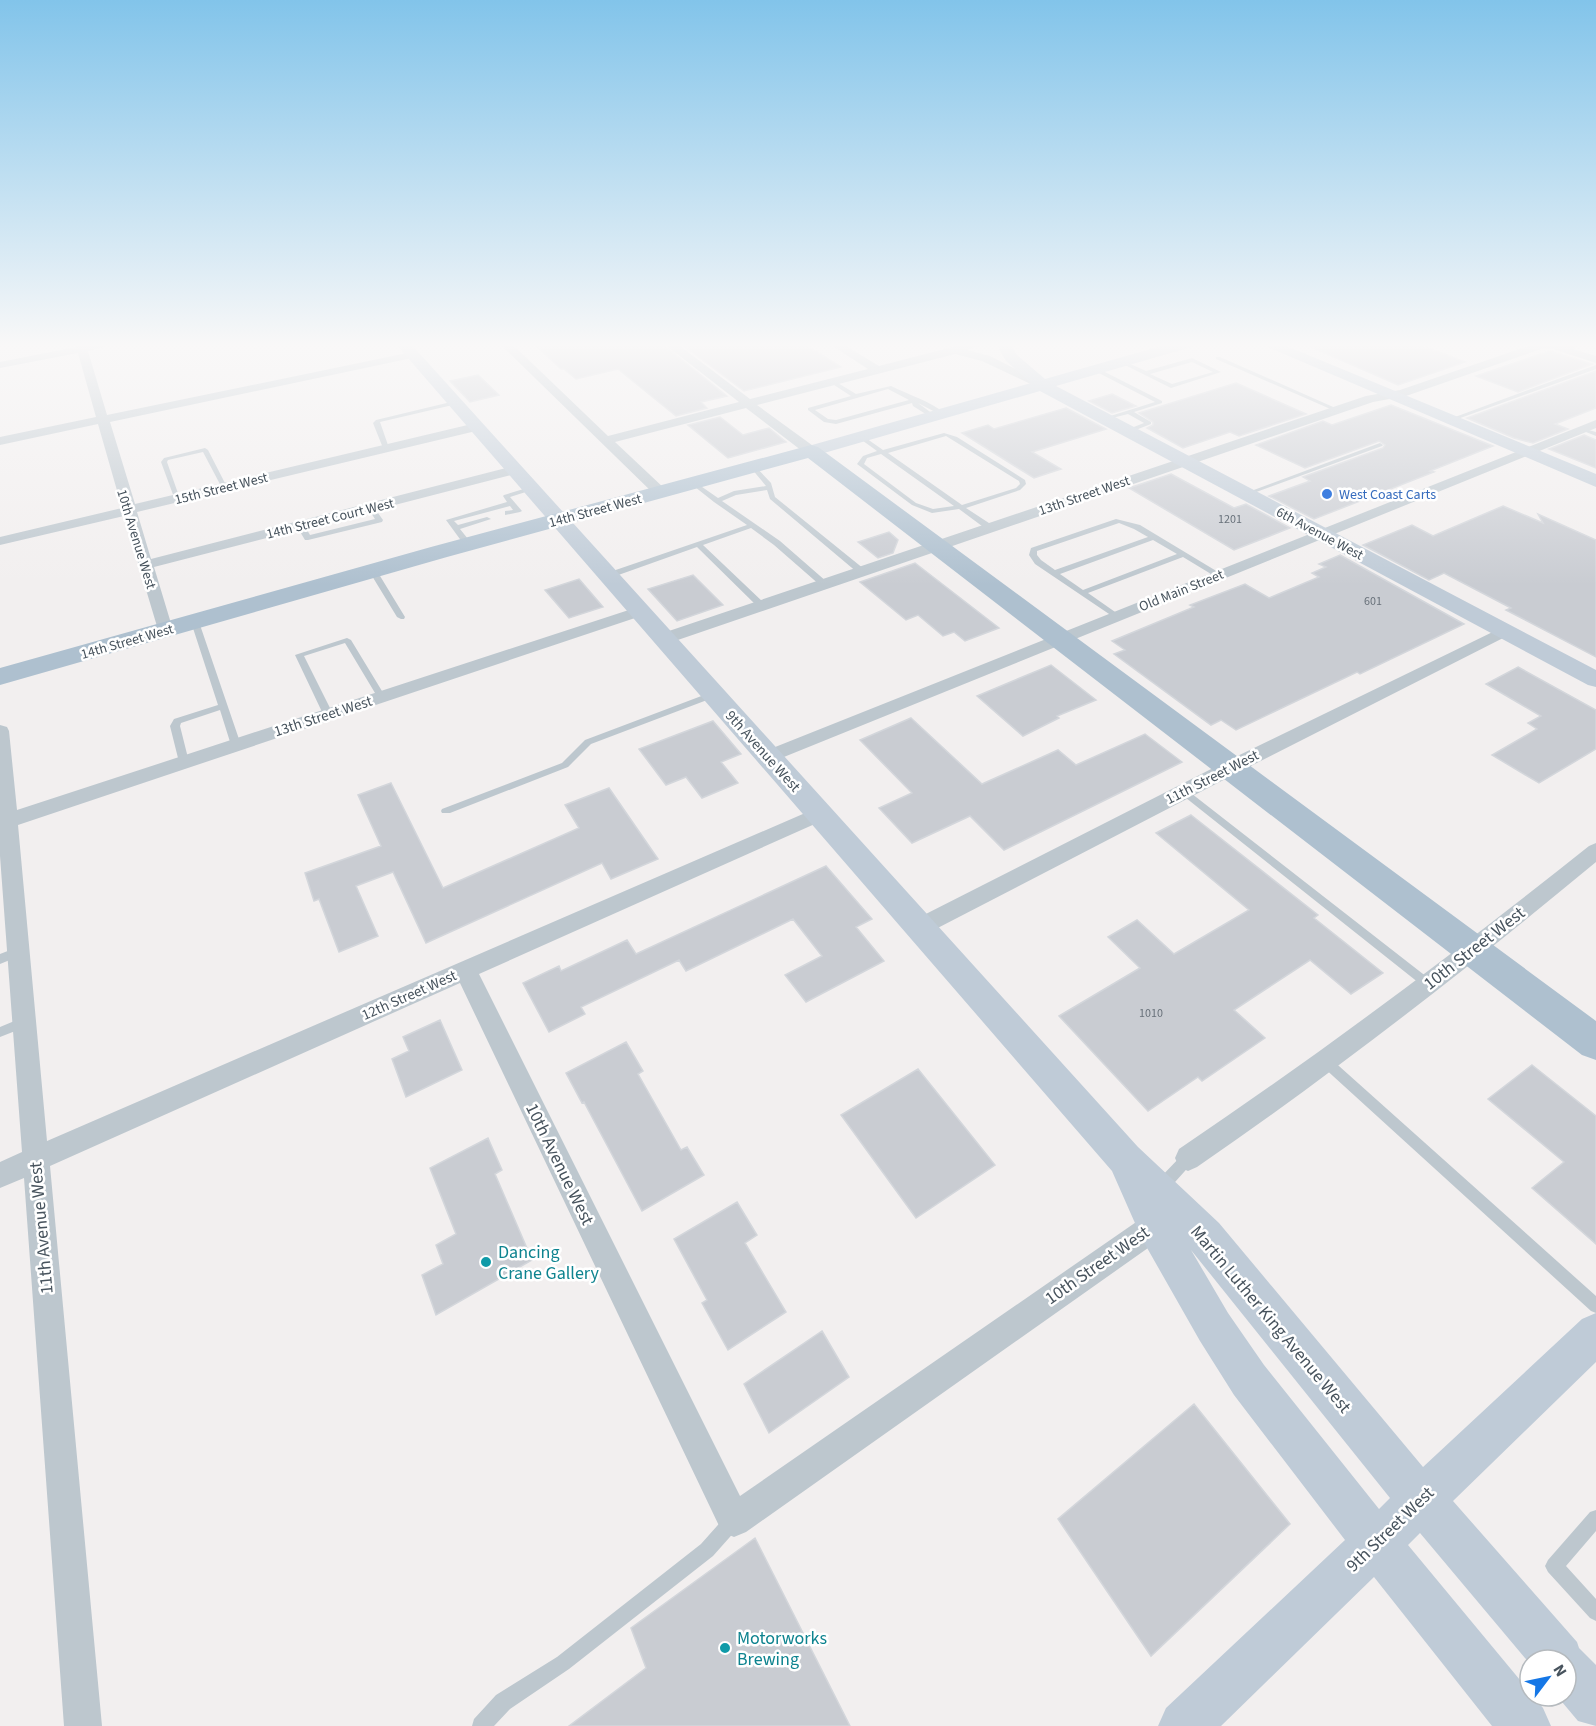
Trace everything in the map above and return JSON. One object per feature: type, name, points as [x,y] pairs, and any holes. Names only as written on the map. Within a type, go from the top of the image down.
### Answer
[{"type":"main road","name":"9th Avenue West","points":[[473,424],[1125,1159]]},
{"type":"main road","name":"14th Street West","points":[[0,676],[373,571],[462,536],[558,520],[909,424]]},
{"type":"main road","name":"6th Avenue West","points":[[1114,424],[1596,680]]},
{"type":"main road","points":[[1458,424],[1596,481]]},
{"type":"main road","points":[[811,452],[1596,1043]]},
{"type":"main road","name":"Martin Luther King Avenue West","points":[[1125,1159],[1156,1208],[1237,1363],[1377,1543],[1525,1726]]},
{"type":"main road","name":"Martin Luther King Avenue West","points":[[1156,1208],[1205,1237],[1420,1499],[1548,1648]]},
{"type":"main road","name":"9th Street West","points":[[1184,1726],[1596,1333]]},
{"type":"main road","points":[[1578,1682],[1596,1703]]},
{"type":"street","points":[[0,441],[86,424]]},
{"type":"street","name":"10th Avenue West","points":[[105,424],[128,511],[165,630]]},
{"type":"street","points":[[589,424],[660,492]]},
{"type":"street","points":[[606,440],[672,424]]},
{"type":"street","points":[[775,424],[811,452]]},
{"type":"street","name":"13th Street West","points":[[663,639],[1297,424]]},
{"type":"street","name":"15th Street West","points":[[0,541],[476,427]]},
{"type":"street","name":"Old Main Street","points":[[767,757],[1526,452],[1592,429]]},
{"type":"street","name":"14th Street Court West","points":[[145,565],[514,470]]},
{"type":"street","name":"13th Street West","points":[[7,821],[638,612]]},
{"type":"street","name":"11th Street West","points":[[920,927],[1230,768],[1505,632]]},
{"type":"street","name":"11th Avenue West","points":[[0,731],[7,821],[5,854],[12,1027],[35,1160],[83,1726]]},
{"type":"street","name":"12th Street West","points":[[0,1175],[819,814]]},
{"type":"street","name":"10th Street West","points":[[1188,1158],[1326,1062],[1593,857]]},
{"type":"street","name":"10th Avenue West","points":[[465,970],[734,1520]]},
{"type":"street","name":"10th Street West","points":[[734,1520],[1156,1208]]},
{"type":"lane","points":[[376,424],[386,448]]},
{"type":"lane","points":[[1128,431],[1148,424]]},
{"type":"lane","points":[[946,434],[1022,480],[1023,484],[1018,489],[961,507],[939,512],[924,509],[860,464],[865,457],[946,434]]},
{"type":"lane","points":[[861,437],[989,527]]},
{"type":"lane","points":[[1246,494],[1380,445]]},
{"type":"lane","points":[[177,499],[164,462],[166,459],[205,450],[224,488]]},
{"type":"lane","points":[[753,467],[768,483],[772,498],[861,571]]},
{"type":"lane","points":[[693,483],[750,526],[777,543],[824,584]]},
{"type":"lane","points":[[716,501],[740,491],[769,488]]},
{"type":"lane","points":[[508,513],[518,511],[506,496],[530,489]]},
{"type":"lane","points":[[487,519],[462,536],[450,520],[512,503]]},
{"type":"lane","points":[[1115,616],[1038,562],[1033,555],[1034,550],[1119,521],[1137,527],[1219,575]]},
{"type":"lane","points":[[607,576],[750,526]]},
{"type":"lane","points":[[1054,573],[1154,537]]},
{"type":"lane","points":[[699,545],[761,605]]},
{"type":"lane","points":[[1081,593],[1183,554]]},
{"type":"lane","points":[[373,571],[401,617]]},
{"type":"lane","points":[[195,622],[236,744]]},
{"type":"lane","points":[[328,714],[299,655],[347,640],[381,696]]},
{"type":"lane","points":[[446,812],[565,765],[588,742],[712,695]]},
{"type":"lane","points":[[184,762],[175,726],[177,721],[224,706]]},
{"type":"lane","points":[[1184,792],[1428,984]]},
{"type":"lane","points":[[1326,1062],[1596,1306]]},
{"type":"lane","name":"10th Street West","points":[[1156,1208],[1188,1158]]},
{"type":"lane","points":[[1596,1518],[1554,1566],[1596,1612]]},
{"type":"lane","points":[[481,1726],[502,1702],[563,1663],[707,1550],[734,1520]]},
{"type":"building","points":[[728,424],[743,435],[769,428],[786,442],[728,458],[688,425]]},
{"type":"building","points":[[1013,424],[1096,424],[1106,429],[1032,452],[1061,469],[1034,478],[962,433],[988,425],[994,429]]},
{"type":"building","points":[[1277,424],[1239,436],[1230,432],[1183,448],[1147,428],[1153,425]]},
{"type":"building","points":[[1316,424],[1437,424],[1493,446],[1314,519],[1269,496],[1310,481],[1303,477],[1383,448],[1385,445],[1379,441],[1305,468],[1256,445]]},
{"type":"building","points":[[1480,424],[1556,424],[1568,429],[1533,443],[1514,438]]},
{"type":"building","points":[[1584,435],[1596,440],[1596,468],[1549,449]]},
{"type":"building","points":[[1171,474],[1234,508],[1246,504],[1290,528],[1234,550],[1129,488]]},
{"type":"building","points":[[1503,506],[1543,523],[1538,514],[1596,540],[1596,657],[1506,610],[1511,608],[1444,573],[1429,580],[1363,545],[1412,525],[1433,536]]},
{"type":"building","points":[[889,532],[898,540],[893,553],[878,558],[858,542]]},
{"type":"building","points":[[1340,555],[1464,624],[1236,730],[1221,720],[1211,725],[1114,654],[1125,650],[1112,641],[1194,607],[1190,605],[1245,584],[1269,598],[1319,577],[1312,573],[1326,567],[1319,564]]},
{"type":"building","points":[[915,563],[999,628],[965,641],[954,632],[943,636],[918,615],[906,620],[860,582]]},
{"type":"building","points":[[693,575],[723,605],[677,621],[648,589]]},
{"type":"building","points":[[579,579],[603,607],[569,618],[545,590]]},
{"type":"building","points":[[1051,665],[1096,700],[1057,716],[1059,718],[1023,736],[977,696]]},
{"type":"building","points":[[1518,667],[1596,710],[1596,749],[1539,783],[1492,755],[1537,729],[1528,723],[1541,716],[1486,684]]},
{"type":"building","points":[[911,718],[982,784],[1058,750],[1076,765],[1145,734],[1182,762],[1004,850],[970,816],[912,843],[879,808],[912,793],[860,740]]},
{"type":"building","points":[[713,721],[741,754],[721,762],[738,783],[702,798],[686,777],[666,785],[639,749]]},
{"type":"building","points":[[391,783],[443,888],[579,828],[565,805],[609,788],[658,859],[611,879],[602,863],[426,943],[393,872],[356,886],[378,936],[339,952],[319,899],[314,901],[305,873],[381,846],[358,795]]},
{"type":"building","points":[[1191,815],[1318,915],[1314,918],[1383,973],[1351,994],[1310,960],[1234,1010],[1265,1038],[1202,1081],[1198,1077],[1148,1111],[1059,1016],[1140,968],[1108,937],[1137,920],[1174,954],[1249,910],[1156,833]]},
{"type":"building","points":[[826,866],[872,919],[856,927],[884,961],[806,1002],[785,975],[822,956],[793,919],[686,971],[679,960],[581,1007],[585,1014],[549,1032],[523,983],[559,966],[561,971],[627,940],[636,954]]},
{"type":"building","points":[[440,1020],[462,1070],[406,1097],[392,1059],[409,1051],[403,1037]]},
{"type":"building","points":[[626,1042],[643,1071],[638,1074],[681,1150],[687,1147],[704,1175],[642,1211],[566,1073]]},
{"type":"building","points":[[1532,1065],[1596,1116],[1596,1244],[1532,1188],[1564,1162],[1488,1099]]},
{"type":"building","points":[[918,1069],[995,1165],[916,1218],[841,1115]]},
{"type":"building","points":[[488,1138],[502,1170],[495,1174],[532,1260],[436,1315],[422,1275],[443,1264],[436,1245],[456,1234],[430,1168]]},
{"type":"building","points":[[737,1202],[757,1235],[745,1243],[786,1312],[728,1350],[702,1303],[707,1300],[674,1239]]},
{"type":"building","points":[[822,1331],[849,1377],[769,1433],[744,1384]]},
{"type":"building","points":[[1194,1404],[1290,1524],[1151,1656],[1058,1519]]},
{"type":"building","name":"Motorworks Brewing","points":[[755,1538],[850,1726],[569,1726],[646,1668],[631,1628]]},
{"type":"place","name":"West Coast Carts","points":[[1327,494]]},
{"type":"place","name":"Dancing Crane Gallery","points":[[486,1262]]},
{"type":"place","name":"Motorworks Brewing","points":[[725,1648]]}]
